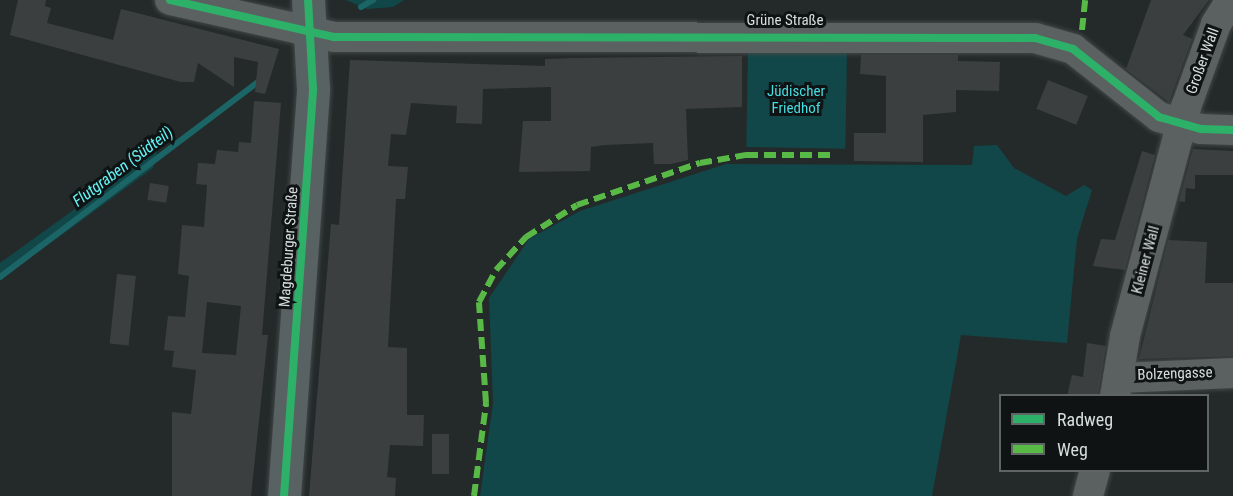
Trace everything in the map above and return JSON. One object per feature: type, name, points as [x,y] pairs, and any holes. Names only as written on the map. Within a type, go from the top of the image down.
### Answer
[{"type":"main road","name":"Magdeburger Straße","points":[[284,496],[311,139],[310,16]]},
{"type":"street","name":"Grüne Straße","points":[[170,0],[310,16],[334,37],[1035,38],[1073,49],[1137,102],[1181,125],[1233,130]]},
{"type":"street","name":"Großer Wall","points":[[1181,125],[1216,24],[1231,0]]},
{"type":"street","name":"Kleiner Wall","points":[[1116,387],[1181,125]]},
{"type":"street","name":"Bolzengasse","points":[[1116,387],[1233,373]]},
{"type":"street","points":[[1088,496],[1095,472]]},
{"type":"green space","points":[[346,0],[404,0],[393,7],[367,9]]},
{"type":"green space","name":"Jüdischer Friedhof","points":[[748,51],[847,53],[845,149],[746,147]]},
{"type":"green space","points":[[997,145],[1014,168],[1066,196],[1084,185],[1092,190],[1077,238],[1067,343],[961,335],[932,496],[480,496],[493,403],[489,298],[529,239],[580,211],[726,164],[972,165],[974,146]]},
{"type":"green space","points":[[158,149],[153,168],[0,280],[0,263]]},
{"type":"building","points":[[18,0],[46,0],[45,6],[51,8],[47,23],[113,40],[121,9],[279,49],[265,94],[255,92],[258,62],[234,57],[234,87],[198,63],[194,82],[181,82],[10,35]]},
{"type":"building","points":[[1151,0],[1209,0],[1183,35],[1192,39],[1169,102],[1126,69]]},
{"type":"building","points":[[861,55],[958,55],[958,61],[1000,62],[999,91],[956,90],[956,112],[923,115],[923,162],[854,161],[854,133],[886,133],[886,76],[860,74]]},
{"type":"building","points":[[742,56],[742,107],[686,109],[688,160],[671,164],[654,164],[653,143],[604,145],[591,147],[590,171],[519,172],[523,121],[551,121],[551,87],[483,89],[482,124],[456,123],[457,106],[411,103],[406,135],[391,134],[388,166],[408,167],[405,199],[396,199],[388,347],[407,348],[407,415],[424,415],[423,446],[390,445],[387,477],[396,478],[395,496],[309,496],[331,224],[339,225],[350,60],[545,66],[545,59]]},
{"type":"building","points":[[1048,80],[1088,96],[1076,125],[1036,109]]},
{"type":"building","points":[[254,101],[281,103],[262,335],[268,335],[251,496],[172,496],[172,412],[191,414],[196,370],[172,367],[174,351],[164,350],[168,316],[185,317],[189,276],[178,274],[182,225],[204,227],[207,185],[196,184],[198,163],[215,164],[217,150],[238,152],[239,142],[251,143]],"holes":[[[207,302],[241,306],[236,355],[202,353]]]},
{"type":"building","points":[[1193,149],[1233,151],[1233,175],[1195,175],[1195,189],[1186,188],[1185,202],[1179,201]]},
{"type":"building","points":[[1142,151],[1155,155],[1125,270],[1093,266],[1101,239],[1115,240]]},
{"type":"building","points":[[150,183],[169,186],[166,203],[147,200]]},
{"type":"building","points":[[1168,240],[1207,242],[1205,283],[1233,283],[1233,356],[1139,359]]},
{"type":"building","points":[[117,274],[136,276],[129,346],[110,344]]},
{"type":"building","points":[[1087,343],[1106,346],[1098,394],[1067,394],[1072,375],[1083,377]]},
{"type":"building","points":[[432,434],[449,434],[449,474],[432,474]]},
{"type":"waterway","name":"Flutgraben (Südteil)","points":[[361,7],[373,0]]},
{"type":"waterway","name":"Flutgraben (Südteil)","points":[[0,277],[262,79]]},
{"type":"marked path","points":[[1082,30],[1085,0]]},
{"type":"marked path","points":[[474,496],[486,403],[479,302],[496,270],[526,237],[577,205],[700,163],[746,155],[832,155]]},
{"type":"cycle path","points":[[170,0],[334,37],[1035,38],[1073,49],[1159,117],[1201,129],[1233,130]]},
{"type":"cycle path","points":[[284,496],[313,89],[308,0]]}]
